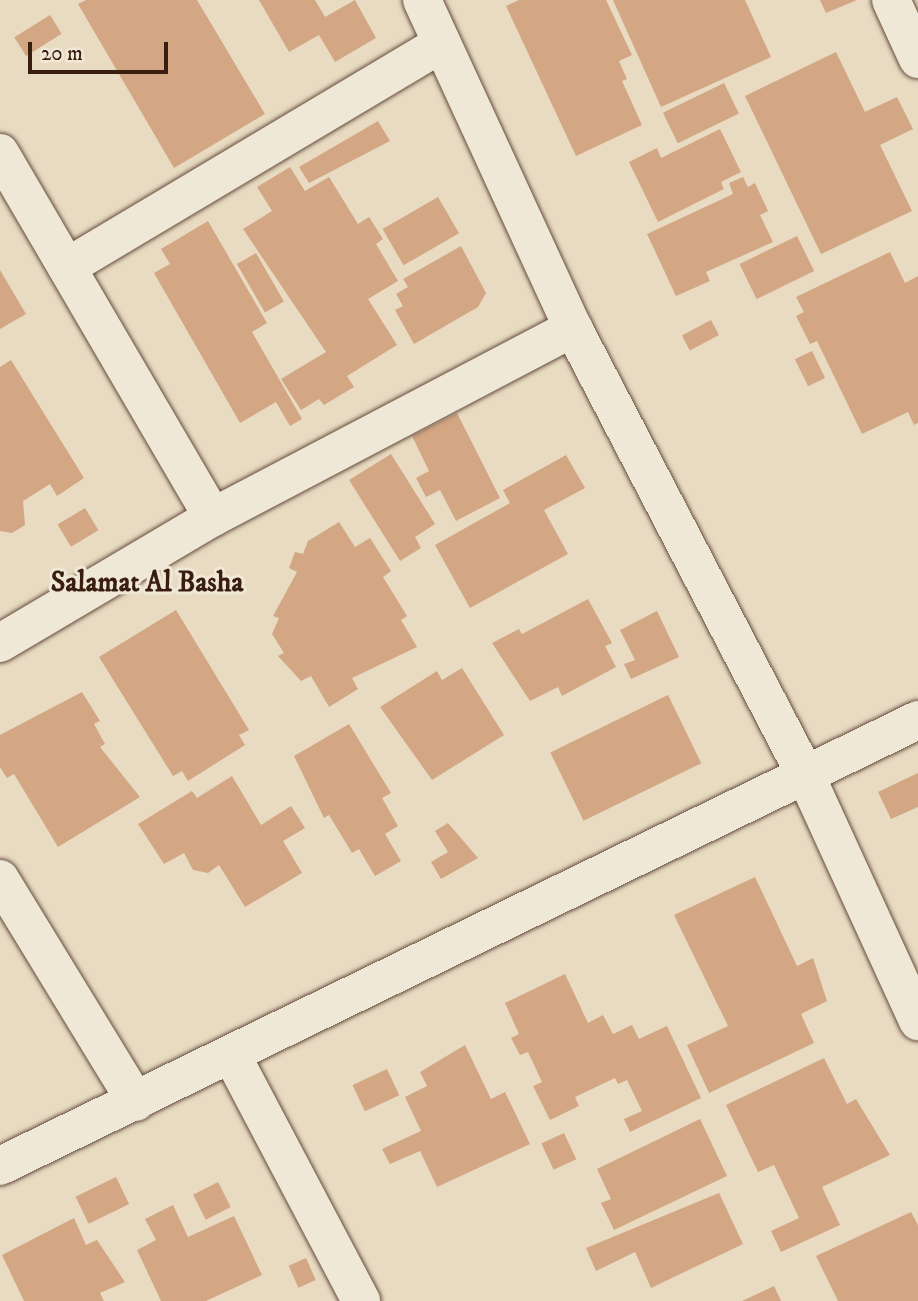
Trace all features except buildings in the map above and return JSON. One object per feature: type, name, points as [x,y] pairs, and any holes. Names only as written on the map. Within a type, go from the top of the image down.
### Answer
[{"type":"street","points":[[422,0],[573,328],[805,774],[918,1021]]},
{"type":"street","points":[[891,0],[918,59]]},
{"type":"street","points":[[67,267],[441,44]]},
{"type":"street","points":[[0,153],[213,517]]},
{"type":"street","points":[[0,643],[213,517],[573,328]]},
{"type":"street","points":[[0,1166],[232,1056],[918,720]]},
{"type":"street","points":[[0,879],[136,1102]]},
{"type":"street","points":[[232,1056],[361,1301]]},
{"type":"district","name":"Salamat Al Basha","points":[[147,583]]}]
